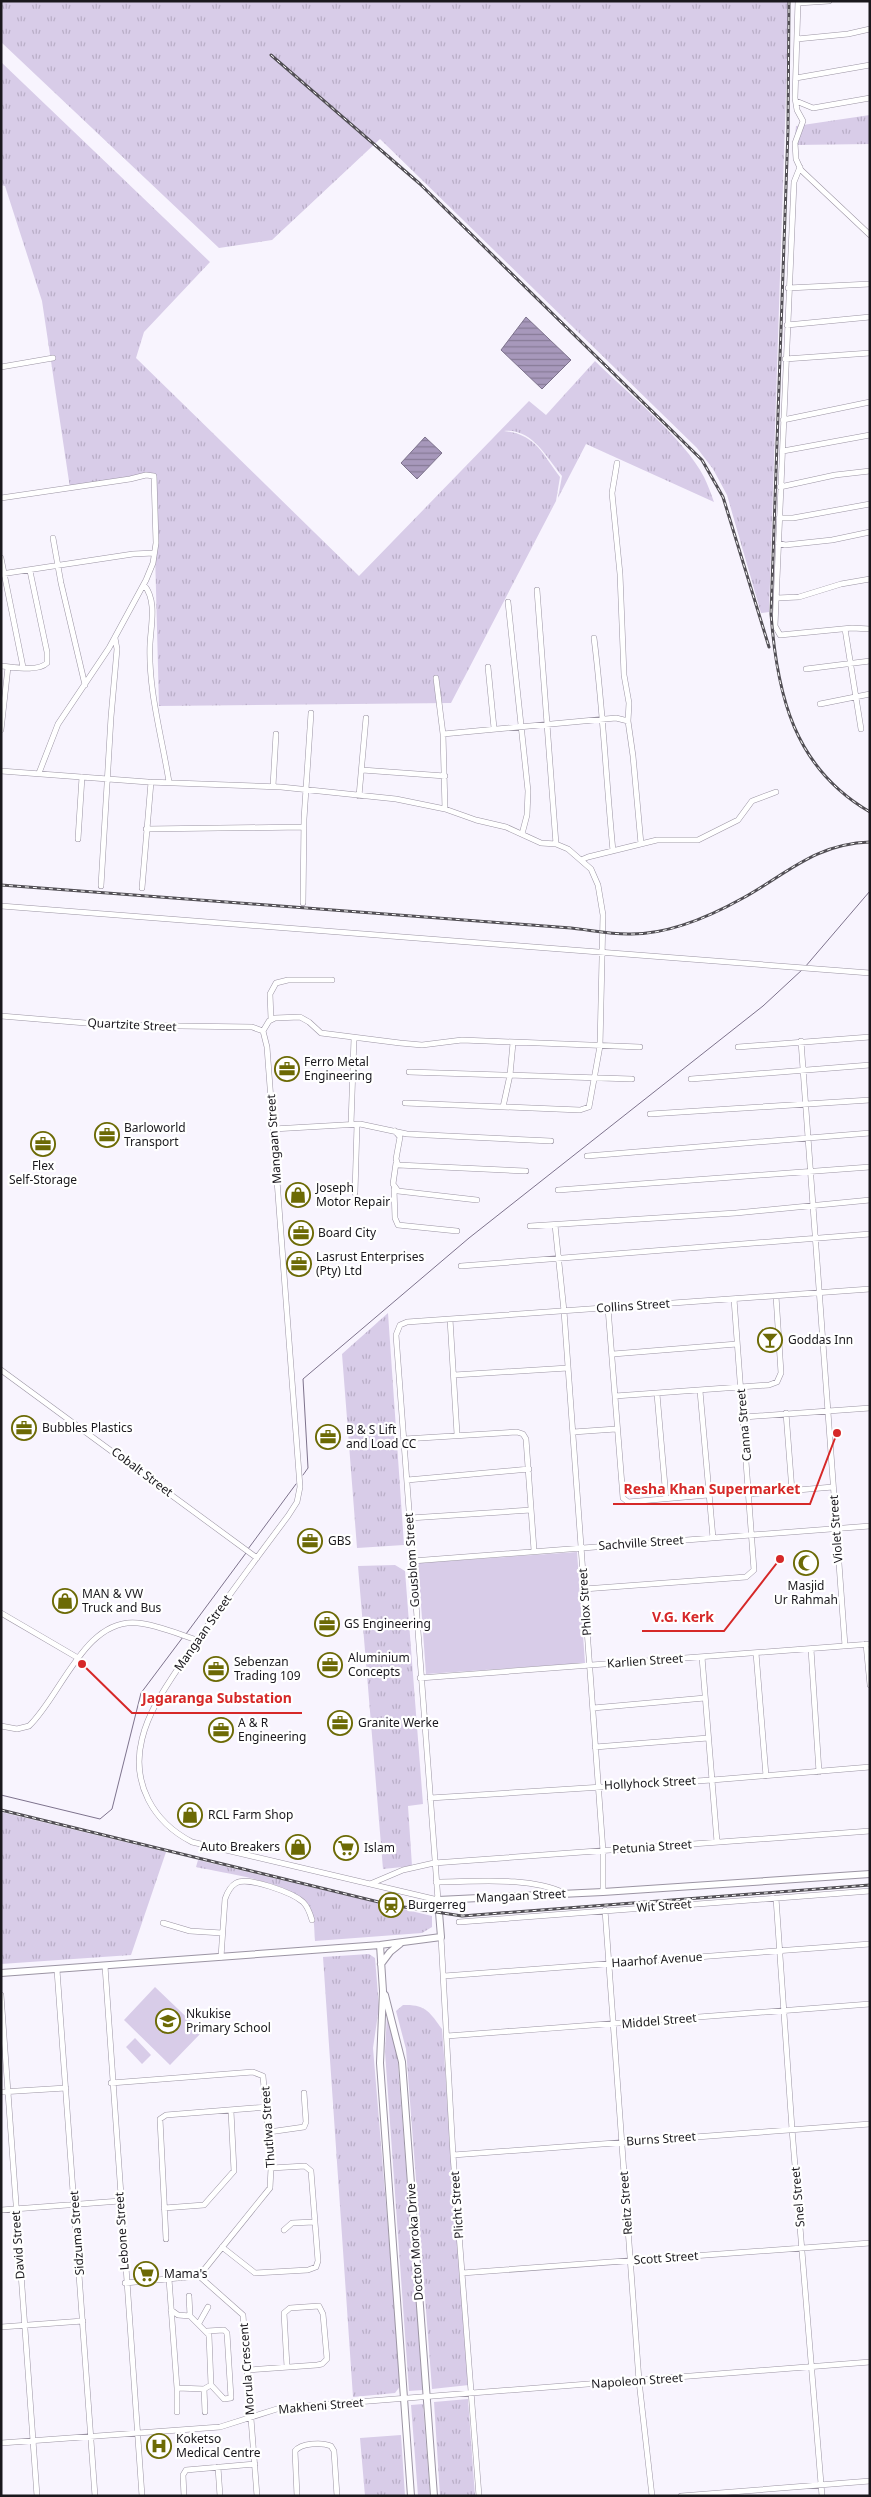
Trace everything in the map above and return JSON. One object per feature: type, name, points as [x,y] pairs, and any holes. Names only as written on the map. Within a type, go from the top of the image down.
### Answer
[{"type":"street","points":[[829,1],[798,2],[796,101],[797,110],[803,121],[795,143],[796,159],[800,167],[870,235]]},
{"type":"street","points":[[797,40],[848,34],[870,29]]},
{"type":"street","points":[[796,78],[870,65]]},
{"type":"street","points":[[796,101],[813,108],[870,98]]},
{"type":"street","points":[[800,167],[794,182],[788,288],[775,626],[780,635],[870,628]]},
{"type":"street","points":[[788,288],[870,284]]},
{"type":"street","points":[[787,325],[870,317]]},
{"type":"street","points":[[786,359],[870,354]]},
{"type":"street","points":[[1,367],[53,358]]},
{"type":"street","points":[[783,420],[870,402]]},
{"type":"street","points":[[783,451],[870,435]]},
{"type":"street","points":[[617,463],[612,493],[620,574],[624,675],[630,703],[628,721],[641,844]]},
{"type":"street","points":[[780,487],[835,475],[870,471]]},
{"type":"street","points":[[1,498],[146,475],[154,476],[153,563],[115,638],[58,724],[39,773]]},
{"type":"street","points":[[779,518],[792,518],[870,504]]},
{"type":"street","points":[[778,544],[785,545],[832,540],[870,532]]},
{"type":"street","points":[[53,538],[57,566],[85,685]]},
{"type":"street","points":[[3,573],[30,571],[133,554],[154,553]]},
{"type":"street","points":[[1,558],[23,667]]},
{"type":"street","points":[[1,666],[44,666],[47,663],[30,571]]},
{"type":"street","points":[[776,598],[800,598],[841,584],[870,580]]},
{"type":"street","points":[[144,584],[150,591],[152,613],[150,669],[169,782]]},
{"type":"street","points":[[538,590],[556,844]]},
{"type":"street","points":[[508,602],[528,791],[527,815],[522,834]]},
{"type":"street","points":[[845,629],[861,729]]},
{"type":"street","points":[[102,886],[111,717],[117,649],[115,638]]},
{"type":"street","points":[[594,638],[601,688],[601,720],[613,851]]},
{"type":"street","points":[[806,669],[870,661]]},
{"type":"street","points":[[1,730],[8,666]]},
{"type":"street","points":[[488,667],[494,728]]},
{"type":"street","points":[[436,678],[443,734],[445,809]]},
{"type":"street","points":[[820,704],[870,694]]},
{"type":"street","points":[[303,903],[304,827],[311,713]]},
{"type":"street","points":[[359,796],[366,718]]},
{"type":"street","points":[[443,734],[616,718],[628,721]]},
{"type":"street","points":[[273,786],[276,734]]},
{"type":"street","points":[[362,770],[445,776]]},
{"type":"street","points":[[1,772],[39,773],[151,782],[273,786],[396,799],[445,809],[522,834],[541,843],[556,844],[568,849],[591,869],[598,885],[603,915],[600,1046],[595,1079],[587,1109],[405,1103]]},
{"type":"street","points":[[78,839],[82,777]]},
{"type":"street","points":[[142,888],[151,782]]},
{"type":"street","points":[[581,860],[657,840],[698,840],[738,820],[752,801],[776,792]]},
{"type":"street","points":[[146,829],[304,827]]},
{"type":"street","points":[[1,906],[870,973]]},
{"type":"street","points":[[263,1031],[271,1020],[270,994],[276,983],[288,980],[332,980]]},
{"type":"street","name":"Quartzite Street","points":[[1,1016],[110,1025],[252,1027],[263,1031]]},
{"type":"street","points":[[271,1020],[300,1017],[321,1033],[422,1045],[462,1040],[640,1047]]},
{"type":"street","name":"Mangaan Street","points":[[263,1031],[267,1047],[300,1487],[296,1502],[288,1516],[197,1640],[164,1690],[150,1716],[142,1739],[139,1761],[141,1783],[146,1798],[153,1809],[170,1829],[192,1842],[438,1900],[603,1892],[870,1874]]},
{"type":"street","points":[[738,1047],[870,1037]]},
{"type":"street","points":[[354,1038],[355,1193]]},
{"type":"street","name":"Violet Street","points":[[801,1041],[817,1239],[827,1410],[845,1646]]},
{"type":"street","points":[[503,1107],[510,1075],[513,1043]]},
{"type":"street","points":[[691,1079],[870,1065]]},
{"type":"street","points":[[409,1072],[632,1079]]},
{"type":"street","points":[[650,1114],[870,1100]]},
{"type":"street","points":[[273,1129],[354,1124],[395,1130],[407,1134],[551,1141]]},
{"type":"street","points":[[395,1130],[400,1137],[393,1184],[394,1218],[398,1225],[457,1231]]},
{"type":"street","points":[[587,1156],[870,1132]]},
{"type":"street","points":[[396,1163],[409,1166],[526,1171]]},
{"type":"street","points":[[558,1190],[870,1167]]},
{"type":"street","points":[[394,1189],[402,1192],[477,1200]]},
{"type":"street","points":[[530,1226],[736,1212],[870,1200]]},
{"type":"street","name":"Phlox Street","points":[[555,1225],[564,1311],[582,1548],[603,1851],[603,1892]]},
{"type":"street","points":[[461,1266],[559,1260],[870,1234]]},
{"type":"street","name":"Collins Street","points":[[398,1326],[404,1322],[870,1289]]},
{"type":"street","points":[[615,1396],[774,1384],[780,1378],[776,1296]]},
{"type":"street","name":"Canna Street","points":[[584,1589],[746,1577],[754,1570],[750,1494],[734,1299]]},
{"type":"street","points":[[608,1308],[613,1354],[621,1488],[625,1500],[708,1495]]},
{"type":"street","points":[[450,1319],[457,1434]]},
{"type":"street","name":"Gousblom Street","points":[[398,1326],[396,1334],[439,1914]]},
{"type":"street","points":[[613,1354],[737,1344]]},
{"type":"street","points":[[454,1376],[568,1368]]},
{"type":"street","name":"Cobalt Street","points":[[1,1370],[257,1558]]},
{"type":"street","points":[[700,1390],[712,1538]]},
{"type":"street","points":[[657,1394],[666,1498]]},
{"type":"street","points":[[744,1417],[870,1408]]},
{"type":"street","points":[[786,1414],[792,1491]]},
{"type":"street","points":[[573,1432],[616,1429]]},
{"type":"street","points":[[404,1439],[457,1434],[520,1432],[526,1438],[534,1550]]},
{"type":"street","points":[[407,1480],[528,1470]]},
{"type":"street","points":[[750,1494],[833,1487]]},
{"type":"street","points":[[410,1518],[531,1510]]},
{"type":"street","name":"Sachville Street","points":[[412,1561],[534,1550],[752,1536],[870,1526]]},
{"type":"street","points":[[1,1613],[78,1658]]},
{"type":"street","points":[[1,1726],[17,1730],[29,1726],[78,1658],[97,1636],[112,1626],[124,1622],[147,1624],[197,1640]]},
{"type":"street","points":[[868,1644],[870,1685]]},
{"type":"street","name":"Karlien Street","points":[[420,1678],[868,1644]]},
{"type":"street","points":[[811,1649],[819,1772]]},
{"type":"street","points":[[756,1654],[766,1776]]},
{"type":"street","points":[[702,1657],[716,1842]]},
{"type":"street","points":[[593,1708],[705,1698]]},
{"type":"street","points":[[595,1748],[708,1738]]},
{"type":"street","name":"Hollyhock Street","points":[[430,1798],[712,1780],[870,1766]]},
{"type":"street","name":"Petunia Street","points":[[370,1885],[403,1870],[434,1863],[870,1831]]},
{"type":"street","points":[[221,1957],[227,1894],[235,1883],[242,1881],[265,1886],[296,1897],[306,1906],[312,1920]]},
{"type":"street","points":[[436,1882],[504,1882],[546,1886],[566,1894]]},
{"type":"street","name":"Wit Street","points":[[459,1922],[870,1891]]},
{"type":"street","name":"Snel Street","points":[[776,1898],[792,2129],[822,2496]]},
{"type":"street","name":"Reitz Street","points":[[605,1910],[639,2381],[652,2496]]},
{"type":"street","name":"Plicht Street","points":[[439,1914],[453,2155],[479,2496]]},
{"type":"street","points":[[163,1923],[190,1931],[222,1932]]},
{"type":"street","points":[[1,1973],[380,1945],[440,1937]]},
{"type":"street","points":[[381,1965],[386,1956],[402,1943]]},
{"type":"street","name":"Haarhof Avenue","points":[[444,1976],[870,1944]]},
{"type":"street","name":"Doctor Moroka Drive","points":[[380,1945],[384,1991],[402,2062],[434,2496]]},
{"type":"street","name":"Lebone Street","points":[[105,1966],[111,2084],[142,2496]]},
{"type":"street","name":"Sidzuma Street","points":[[57,1970],[83,2321],[89,2437],[95,2496]]},
{"type":"street","name":"Doctor Moroka Drive","points":[[384,1991],[380,2063],[412,2496]]},
{"type":"street","name":"David Street","points":[[1,1995],[37,2496]]},
{"type":"street","name":"Middel Street","points":[[447,2036],[870,2004]]},
{"type":"street","name":"Thutlwa Street","points":[[111,2084],[258,2072],[264,2079],[271,2168],[270,2188],[199,2276]]},
{"type":"street","points":[[1,2092],[66,2088]]},
{"type":"street","points":[[269,2132],[304,2127],[306,2122],[304,2093]]},
{"type":"street","points":[[166,2239],[160,2119],[166,2115],[267,2107]]},
{"type":"street","points":[[164,2208],[204,2205],[231,2177],[234,2168],[231,2110]]},
{"type":"street","name":"Burns Street","points":[[453,2155],[870,2124]]},
{"type":"street","points":[[222,2247],[255,2273],[311,2269],[318,2264],[310,2169],[305,2166],[271,2168]]},
{"type":"street","points":[[1,2210],[120,2201]]},
{"type":"street","points":[[284,2230],[292,2223],[314,2222]]},
{"type":"street","name":"Scott Street","points":[[462,2273],[870,2243]]},
{"type":"street","points":[[125,2283],[199,2276]]},
{"type":"street","name":"Morula Crescent","points":[[199,2276],[243,2315],[257,2496]]},
{"type":"street","points":[[169,2279],[177,2412]]},
{"type":"street","points":[[189,2296],[190,2316]]},
{"type":"street","points":[[248,2370],[287,2367],[322,2364],[326,2359],[323,2314],[318,2306],[286,2310],[287,2367]]},
{"type":"street","points":[[199,2323],[208,2307]]},
{"type":"street","points":[[171,2310],[178,2315],[190,2316],[208,2332],[211,2386],[224,2399],[231,2399],[228,2333],[224,2330],[208,2332]]},
{"type":"street","points":[[1,2327],[83,2321]]},
{"type":"street","name":"Napoleon Street","points":[[404,2399],[472,2392],[639,2381],[870,2362]]},
{"type":"street","points":[[177,2388],[204,2389],[211,2386]]},
{"type":"street","points":[[204,2389],[205,2412]]},
{"type":"street","name":"Makheni Street","points":[[1,2443],[220,2427],[280,2408],[404,2399]]},
{"type":"street","points":[[297,2496],[295,2451],[302,2446],[325,2444],[331,2446],[334,2451],[337,2496]]},
{"type":"street","points":[[184,2496],[182,2478],[186,2470],[255,2464]]},
{"type":"street","points":[[218,2467],[220,2496]]},
{"type":"street","points":[[681,2496],[870,2481]]},
{"type":"green space","points":[[1,1],[789,1],[769,612],[761,613],[727,495],[713,469],[697,448],[380,139],[272,240],[219,248],[1,42]]},
{"type":"green space","points":[[1,62],[210,262],[144,332],[136,358],[359,576],[529,401],[546,415],[595,361],[654,416],[683,447],[704,477],[714,502],[586,444],[558,498],[562,476],[538,445],[523,434],[514,431],[504,431],[524,436],[537,446],[560,477],[556,501],[451,703],[159,706],[153,475],[70,488],[42,301],[5,186],[1,185]]},
{"type":"green space","points":[[870,115],[870,144],[794,145],[796,126]]},
{"type":"green space","points":[[388,1313],[404,1545],[357,1548],[342,1354]]},
{"type":"green space","points":[[577,1552],[585,1663],[426,1674],[418,1563]]},
{"type":"green space","points":[[395,1565],[405,1571],[423,1804],[408,1806],[412,1866],[383,1869],[358,1566]]},
{"type":"green space","points":[[1,1812],[166,1852],[131,1955],[1,1964]]},
{"type":"green space","points":[[198,1860],[432,1916],[432,1927],[422,1933],[315,1941],[312,1914],[309,1906],[301,1898],[274,1885],[196,1867]]},
{"type":"green space","points":[[369,1954],[375,1958],[379,2007],[373,2048],[401,2385],[395,2393],[353,2397],[323,1957]]},
{"type":"green space","points":[[155,1987],[202,2032],[170,2065],[124,2020]]},
{"type":"green space","points":[[403,2005],[417,2006],[426,2010],[442,2029],[469,2385],[432,2389],[406,2049],[396,2011]]},
{"type":"green space","points":[[387,2014],[397,2051],[423,2390],[409,2391],[385,2052]]},
{"type":"green space","points":[[135,2038],[151,2055],[142,2064],[126,2047]]},
{"type":"green space","points":[[468,2399],[475,2496],[440,2496],[434,2402]]},
{"type":"green space","points":[[423,2404],[430,2496],[418,2496],[411,2405]]},
{"type":"green space","points":[[401,2435],[405,2496],[365,2496],[360,2438]]},
{"type":"shaded area","points":[[526,317],[571,360],[542,389],[501,350]]},
{"type":"shaded area","points":[[425,437],[442,453],[417,479],[401,463]]},
{"type":"waterway","points":[[805,967],[870,891]]},
{"type":"waterway","points":[[303,1475],[308,1468],[303,1379],[469,1238],[763,1006],[803,969]]},
{"type":"waterway","points":[[248,1549],[296,1484]]},
{"type":"waterway","points":[[186,1634],[246,1553]]},
{"type":"waterway","points":[[1,1795],[100,1819],[112,1809],[141,1693],[183,1637]]},
{"type":"railway","points":[[789,1],[788,130],[771,614],[778,673],[794,727],[807,751],[823,774],[844,794],[870,812]]},
{"type":"railway","points":[[271,55],[420,184],[702,460],[723,497],[769,647]]},
{"type":"railway","points":[[1,885],[643,934],[688,924],[716,912],[818,854],[833,848],[870,842]]},
{"type":"railway","points":[[1,1810],[391,1905],[462,1916],[870,1885]]},
{"type":"place","name":"Ferro Metal Engineering","points":[[287,1069]]},
{"type":"place","name":"Barloworld Transport","points":[[107,1135]]},
{"type":"place","name":"Flex Self-Storage","points":[[43,1144]]},
{"type":"place","name":"Joseph Motor Repair","points":[[298,1195]]},
{"type":"place","name":"Board City","points":[[301,1233]]},
{"type":"place","name":"Lasrust Enterprises (Pty) Ltd","points":[[299,1264]]},
{"type":"place","name":"Goddas Inn","points":[[770,1340]]},
{"type":"place","name":"Bubbles Plastics","points":[[24,1428]]},
{"type":"place","name":"Resha Khan Supermarket","points":[[837,1433]]},
{"type":"place","name":"B & S Lift and Load CC","points":[[328,1437]]},
{"type":"place","name":"GBS","points":[[310,1541]]},
{"type":"place","name":"V.G. Kerk","points":[[780,1559]]},
{"type":"place","name":"Masjid Ur Rahmah","points":[[806,1563]]},
{"type":"place","name":"MAN & VW Truck and Bus","points":[[65,1601]]},
{"type":"place","name":"GS Engineering","points":[[327,1624]]},
{"type":"place","name":"Jagaranga Substation","points":[[82,1664]]},
{"type":"place","name":"Aluminium Concepts","points":[[330,1665]]},
{"type":"place","name":"Sebenzan Trading 109","points":[[216,1669]]},
{"type":"place","name":"Granite Werke","points":[[340,1723]]},
{"type":"place","name":"A & R Engineering","points":[[221,1730]]},
{"type":"place","name":"RCL Farm Shop","points":[[190,1815]]},
{"type":"place","name":"Auto Breakers","points":[[298,1847]]},
{"type":"place","name":"Islam","points":[[346,1848]]},
{"type":"place","name":"Burgerreg","points":[[391,1905]]},
{"type":"place","name":"Nkukise Primary School","points":[[168,2021]]},
{"type":"place","name":"Mama's","points":[[146,2274]]},
{"type":"place","name":"Koketso Medical Centre","points":[[159,2446]]}]
